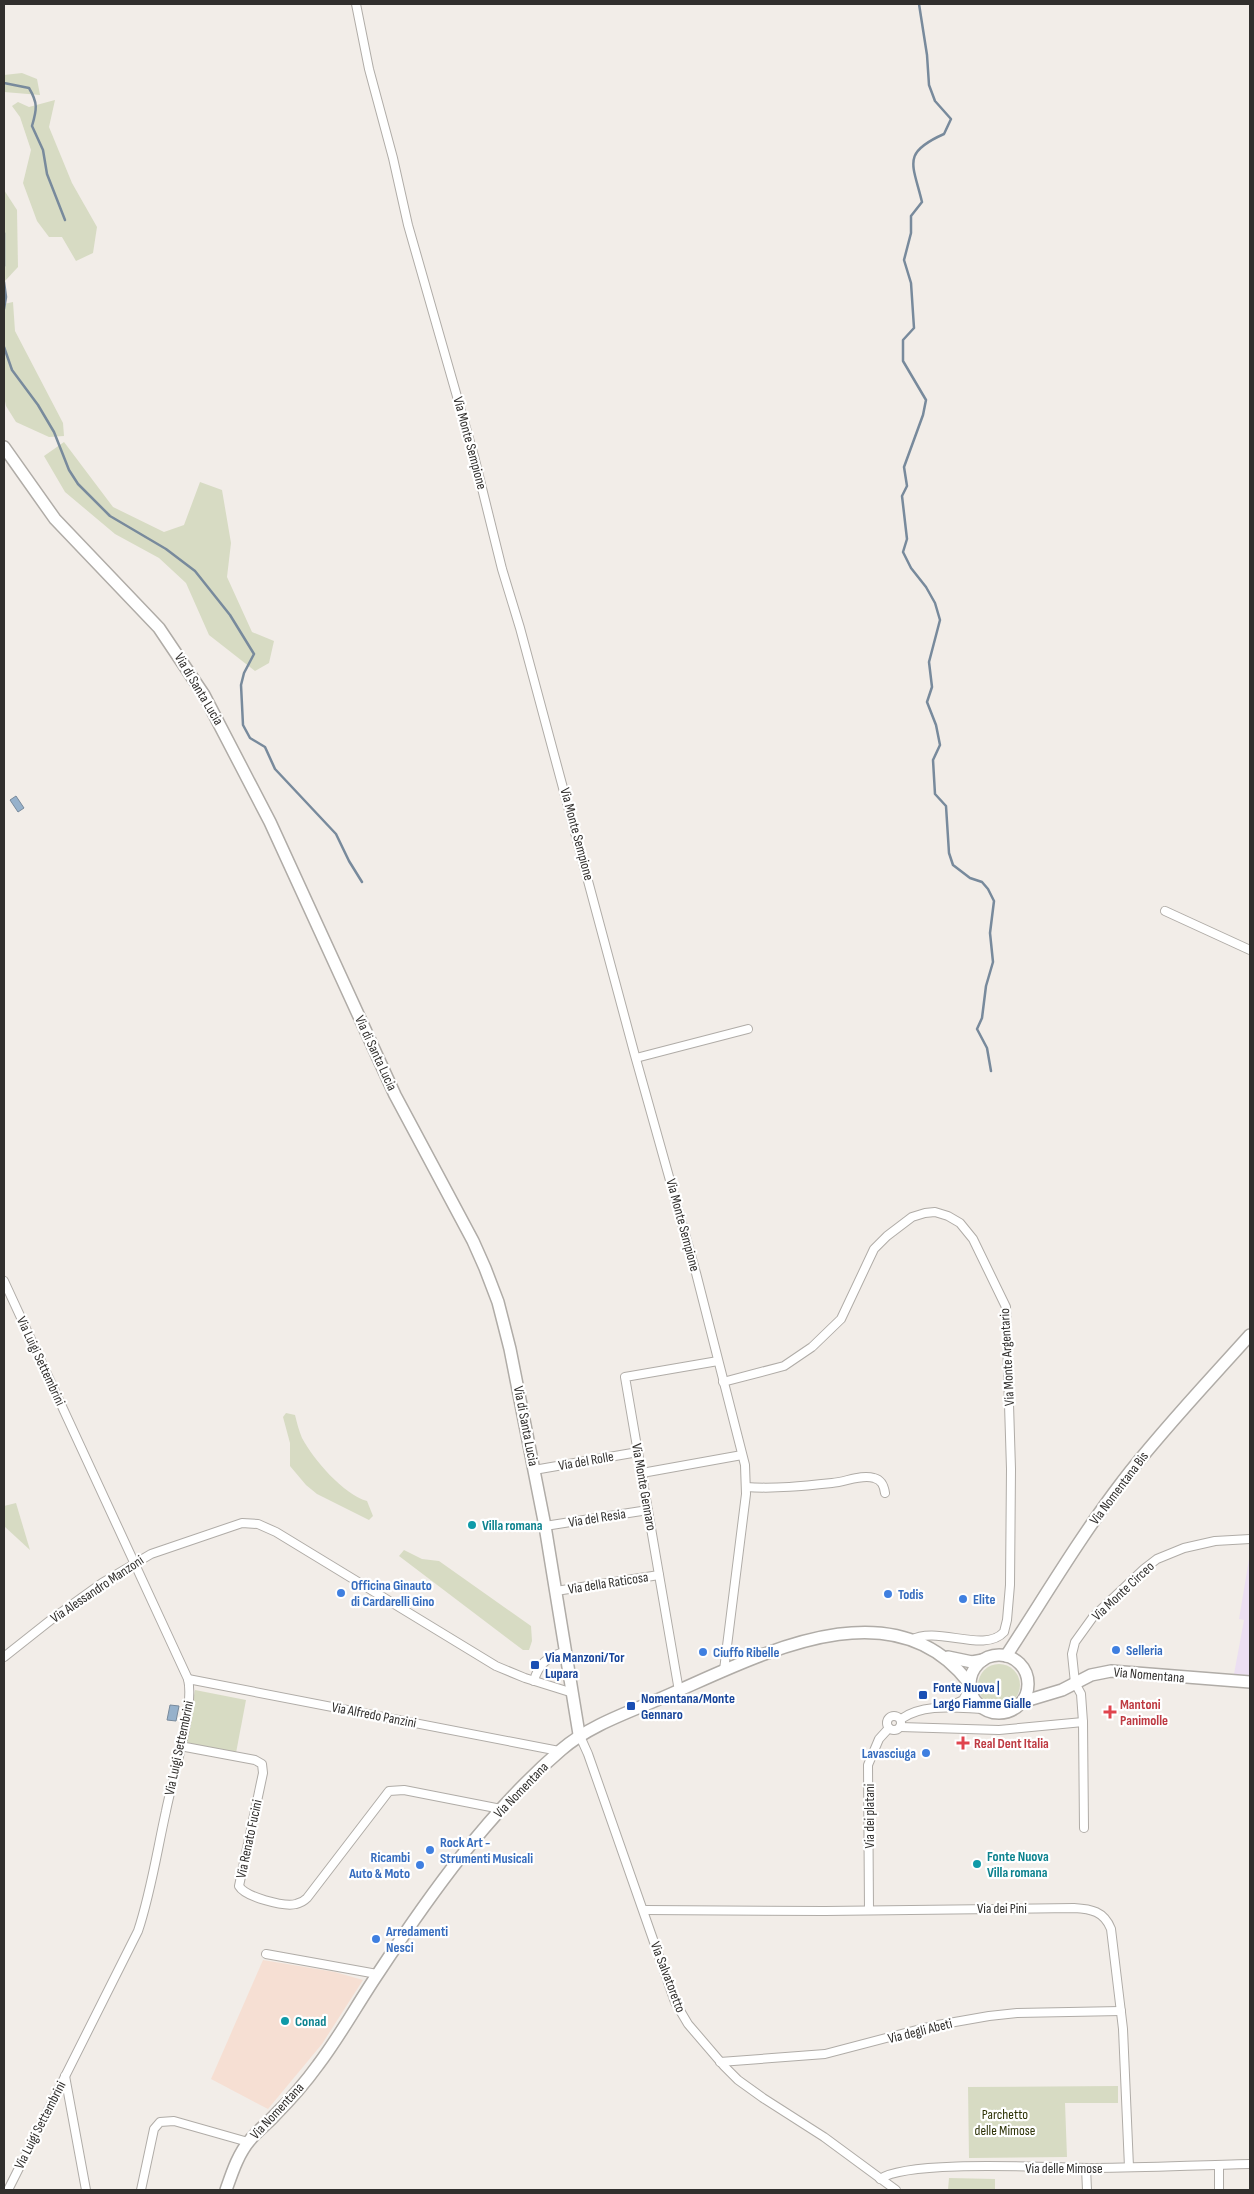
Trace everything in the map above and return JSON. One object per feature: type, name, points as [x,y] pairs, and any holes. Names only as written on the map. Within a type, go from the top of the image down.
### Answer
[{"type":"street","name":"Via Monte Sempione","points":[[359,5],[370,70],[408,225],[466,429],[502,569],[523,637],[636,1058],[672,1182],[742,1455],[746,1487],[724,1670]]},
{"type":"street","name":"Via di Santa Lucia","points":[[4,447],[54,519],[146,613],[166,637],[194,678],[225,733],[270,822],[395,1095],[473,1241],[495,1293],[507,1337],[546,1526],[579,1734]]},
{"type":"street","points":[[1165,911],[1250,950]]},
{"type":"street","points":[[636,1058],[748,1029]]},
{"type":"street","name":"Via Monte Argentario","points":[[724,1382],[784,1366],[812,1347],[841,1318],[874,1249],[887,1236],[912,1217],[928,1212],[942,1214],[960,1223],[971,1236],[1006,1307],[1011,1468],[1010,1585],[1007,1620],[1004,1632],[993,1640],[925,1635],[912,1640]]},
{"type":"street","name":"Via Luigi Settembrini","points":[[4,1281],[188,1679],[189,1701],[148,1898],[138,1931],[8,2190]]},
{"type":"street","name":"Via Nomentana Bis","points":[[1006,1656],[1074,1550],[1122,1481],[1154,1442],[1250,1335]]},
{"type":"street","name":"Via Monte Gennaro","points":[[679,1690],[625,1377],[718,1361]]},
{"type":"street","name":"Via del Rolle","points":[[534,1470],[638,1452]]},
{"type":"street","points":[[642,1473],[742,1455]]},
{"type":"street","points":[[746,1487],[828,1484],[867,1477],[875,1478],[881,1482],[884,1493]]},
{"type":"street","name":"Via del Resia","points":[[546,1526],[648,1510]]},
{"type":"street","name":"Via Alessandro Manzoni","points":[[4,1657],[52,1619],[135,1562],[160,1550],[246,1522],[258,1524],[276,1532],[481,1658],[534,1681],[573,1694]]},
{"type":"street","name":"Via Monte Circeo","points":[[1076,1683],[1072,1652],[1077,1639],[1093,1617],[1148,1565],[1184,1548],[1214,1541],[1250,1539]]},
{"type":"street","name":"Via della Raticosa","points":[[556,1591],[659,1575]]},
{"type":"street","name":"Via Nomentana","points":[[226,2190],[248,2142],[282,2108],[318,2066],[416,1917],[501,1809],[525,1783],[579,1734],[724,1670],[803,1642],[840,1633],[882,1632],[912,1640],[944,1656],[956,1665],[970,1685]]},
{"type":"street","points":[[534,1681],[539,1666],[545,1660],[555,1654],[566,1652]]},
{"type":"street","name":"Via Nomentana","points":[[944,1656],[972,1662],[983,1660]]},
{"type":"street","points":[[983,1709],[972,1696],[971,1674],[983,1660],[990,1656],[1006,1656],[1020,1664],[1027,1678],[1038,1687],[1052,1692]]},
{"type":"street","name":"Via Nomentana","points":[[1022,1702],[1098,1673],[1118,1671],[1250,1682]]},
{"type":"street","points":[[1027,1678],[1026,1695],[1022,1702],[1010,1711],[996,1713],[983,1709],[950,1707],[916,1711],[901,1723],[895,1730],[889,1728],[887,1722],[890,1717],[895,1716],[901,1723],[999,1730],[1083,1722]]},
{"type":"street","name":"Via Alfredo Panzini","points":[[188,1679],[559,1751]]},
{"type":"street","points":[[1076,1683],[1081,1694],[1083,1722],[1084,1828]]},
{"type":"street","points":[[950,1707],[963,1700],[970,1685]]},
{"type":"street","name":"Via dei platani","points":[[869,1910],[868,1764],[879,1739],[889,1728]]},
{"type":"street","name":"Via Salvatoretto","points":[[579,1734],[588,1754],[644,1910],[678,2011],[720,2062],[750,2089],[824,2137],[896,2190]]},
{"type":"street","name":"Via Renato Fucini","points":[[180,1746],[255,1760],[262,1764],[263,1772],[239,1886],[248,1895],[282,1903],[296,1904],[307,1898],[389,1791],[404,1790],[501,1809]]},
{"type":"street","name":"Via dei Pini","points":[[644,1910],[1074,1908],[1096,1911],[1107,1919],[1111,1929],[1121,2011],[1128,2096],[1129,2167]]},
{"type":"street","points":[[266,1954],[378,1974]]},
{"type":"street","name":"Via degli Abeti","points":[[720,2062],[802,2057],[831,2053],[932,2026],[989,2016],[1121,2011]]},
{"type":"street","points":[[65,2076],[86,2190]]},
{"type":"street","points":[[141,2190],[154,2129],[160,2122],[174,2121],[248,2142]]},
{"type":"street","name":"Via delle Mimose","points":[[880,2179],[895,2172],[921,2168],[1086,2168],[1250,2164]]},
{"type":"street","points":[[1219,2165],[1219,2190]]},
{"type":"street","points":[[1086,2168],[1087,2190]]},
{"type":"shaded area","points":[[1250,1553],[1250,1675],[1234,1674],[1244,1620],[1239,1619]]},
{"type":"shaded area","points":[[263,1960],[335,1972],[363,1980],[322,2044],[268,2109],[211,2079]]},
{"type":"green space","points":[[22,73],[37,79],[40,95],[4,92],[4,75]]},
{"type":"green space","points":[[55,100],[49,127],[72,183],[97,227],[93,253],[76,261],[62,237],[49,237],[37,221],[23,183],[31,150],[20,117],[12,106],[18,102],[29,107]]},
{"type":"green space","points":[[4,190],[17,210],[18,267],[4,282]]},
{"type":"green space","points":[[13,302],[15,331],[63,423],[64,436],[49,437],[16,422],[6,406],[4,396],[4,304]]},
{"type":"green space","points":[[64,442],[113,507],[164,532],[184,525],[200,482],[222,490],[231,543],[227,577],[252,632],[274,641],[269,663],[255,671],[209,635],[186,583],[159,558],[115,534],[65,492],[44,456]]},
{"type":"green space","points":[[286,1413],[295,1415],[302,1438],[307,1447],[330,1475],[348,1491],[367,1501],[373,1516],[369,1520],[317,1494],[306,1485],[290,1466],[290,1443],[283,1417]]},
{"type":"green space","points":[[16,1503],[30,1550],[4,1526],[4,1506]]},
{"type":"green space","points":[[404,1550],[422,1559],[439,1561],[531,1626],[532,1641],[529,1650],[523,1650],[399,1556]]},
{"type":"green space","points":[[999,1664],[1014,1670],[1020,1685],[1014,1700],[999,1706],[984,1700],[978,1685],[984,1670]]},
{"type":"green space","points":[[195,1690],[246,1700],[236,1753],[185,1744]]},
{"type":"green space","name":"Parchetto delle Mimose","points":[[1118,2086],[1118,2103],[1065,2103],[1067,2157],[969,2158],[968,2087]]},
{"type":"green space","points":[[949,2178],[995,2179],[995,2190],[948,2190]]},
{"type":"water","points":[[16,796],[24,808],[18,812],[10,800]]},
{"type":"water","points":[[170,1705],[179,1706],[176,1721],[167,1720]]},
{"type":"waterway","points":[[919,4],[927,55],[929,85],[935,101],[951,119],[944,134],[921,147],[914,161],[914,169],[922,202],[911,216],[911,233],[904,260],[911,283],[914,328],[903,340],[903,361],[926,400],[923,415],[904,467],[907,486],[902,496],[907,539],[903,552],[911,568],[926,587],[935,603],[940,620],[929,662],[932,687],[927,702],[936,725],[940,745],[933,760],[935,794],[946,806],[949,853],[953,865],[970,878],[982,882],[994,901],[990,933],[993,962],[986,986],[982,1018],[977,1029],[987,1048],[991,1071]]},
{"type":"waterway","points":[[4,83],[29,88],[32,93],[36,106],[32,126],[43,150],[47,174],[65,220]]},
{"type":"waterway","points":[[4,233],[4,266]]},
{"type":"waterway","points":[[4,282],[6,297],[4,309]]},
{"type":"waterway","points":[[4,347],[12,370],[38,405],[54,432],[69,470],[78,484],[110,516],[166,549],[195,571],[230,615],[254,654],[244,673],[241,685],[243,725],[250,738],[265,747],[275,769],[336,834],[362,882]]},
{"type":"place","name":"Villa romana","points":[[472,1525]]},
{"type":"place","name":"Officina Ginauto di Cardarelli Gino","points":[[341,1593]]},
{"type":"place","name":"Todis","points":[[888,1594]]},
{"type":"place","name":"Elite","points":[[963,1599]]},
{"type":"place","name":"Selleria","points":[[1116,1650]]},
{"type":"place","name":"Ciuffo Ribelle","points":[[703,1652]]},
{"type":"place","name":"Via Manzoni/Tor Lupara","points":[[535,1665]]},
{"type":"place","name":"Fonte Nuova | Largo Fiamme Gialle","points":[[923,1695]]},
{"type":"place","name":"Nomentana/Monte Gennaro","points":[[631,1706]]},
{"type":"place","name":"Mantoni Panimolle","points":[[1110,1712]]},
{"type":"place","name":"Real Dent Italia","points":[[963,1743]]},
{"type":"place","name":"Lavasciuga","points":[[926,1753]]},
{"type":"place","name":"Rock Art - Strumenti Musicali","points":[[430,1850]]},
{"type":"place","name":"Fonte Nuova Villa romana","points":[[977,1864]]},
{"type":"place","name":"Ricambi Auto & Moto","points":[[420,1865]]},
{"type":"place","name":"Arredamenti Nesci","points":[[376,1939]]},
{"type":"place","name":"Conad","points":[[285,2021]]}]
